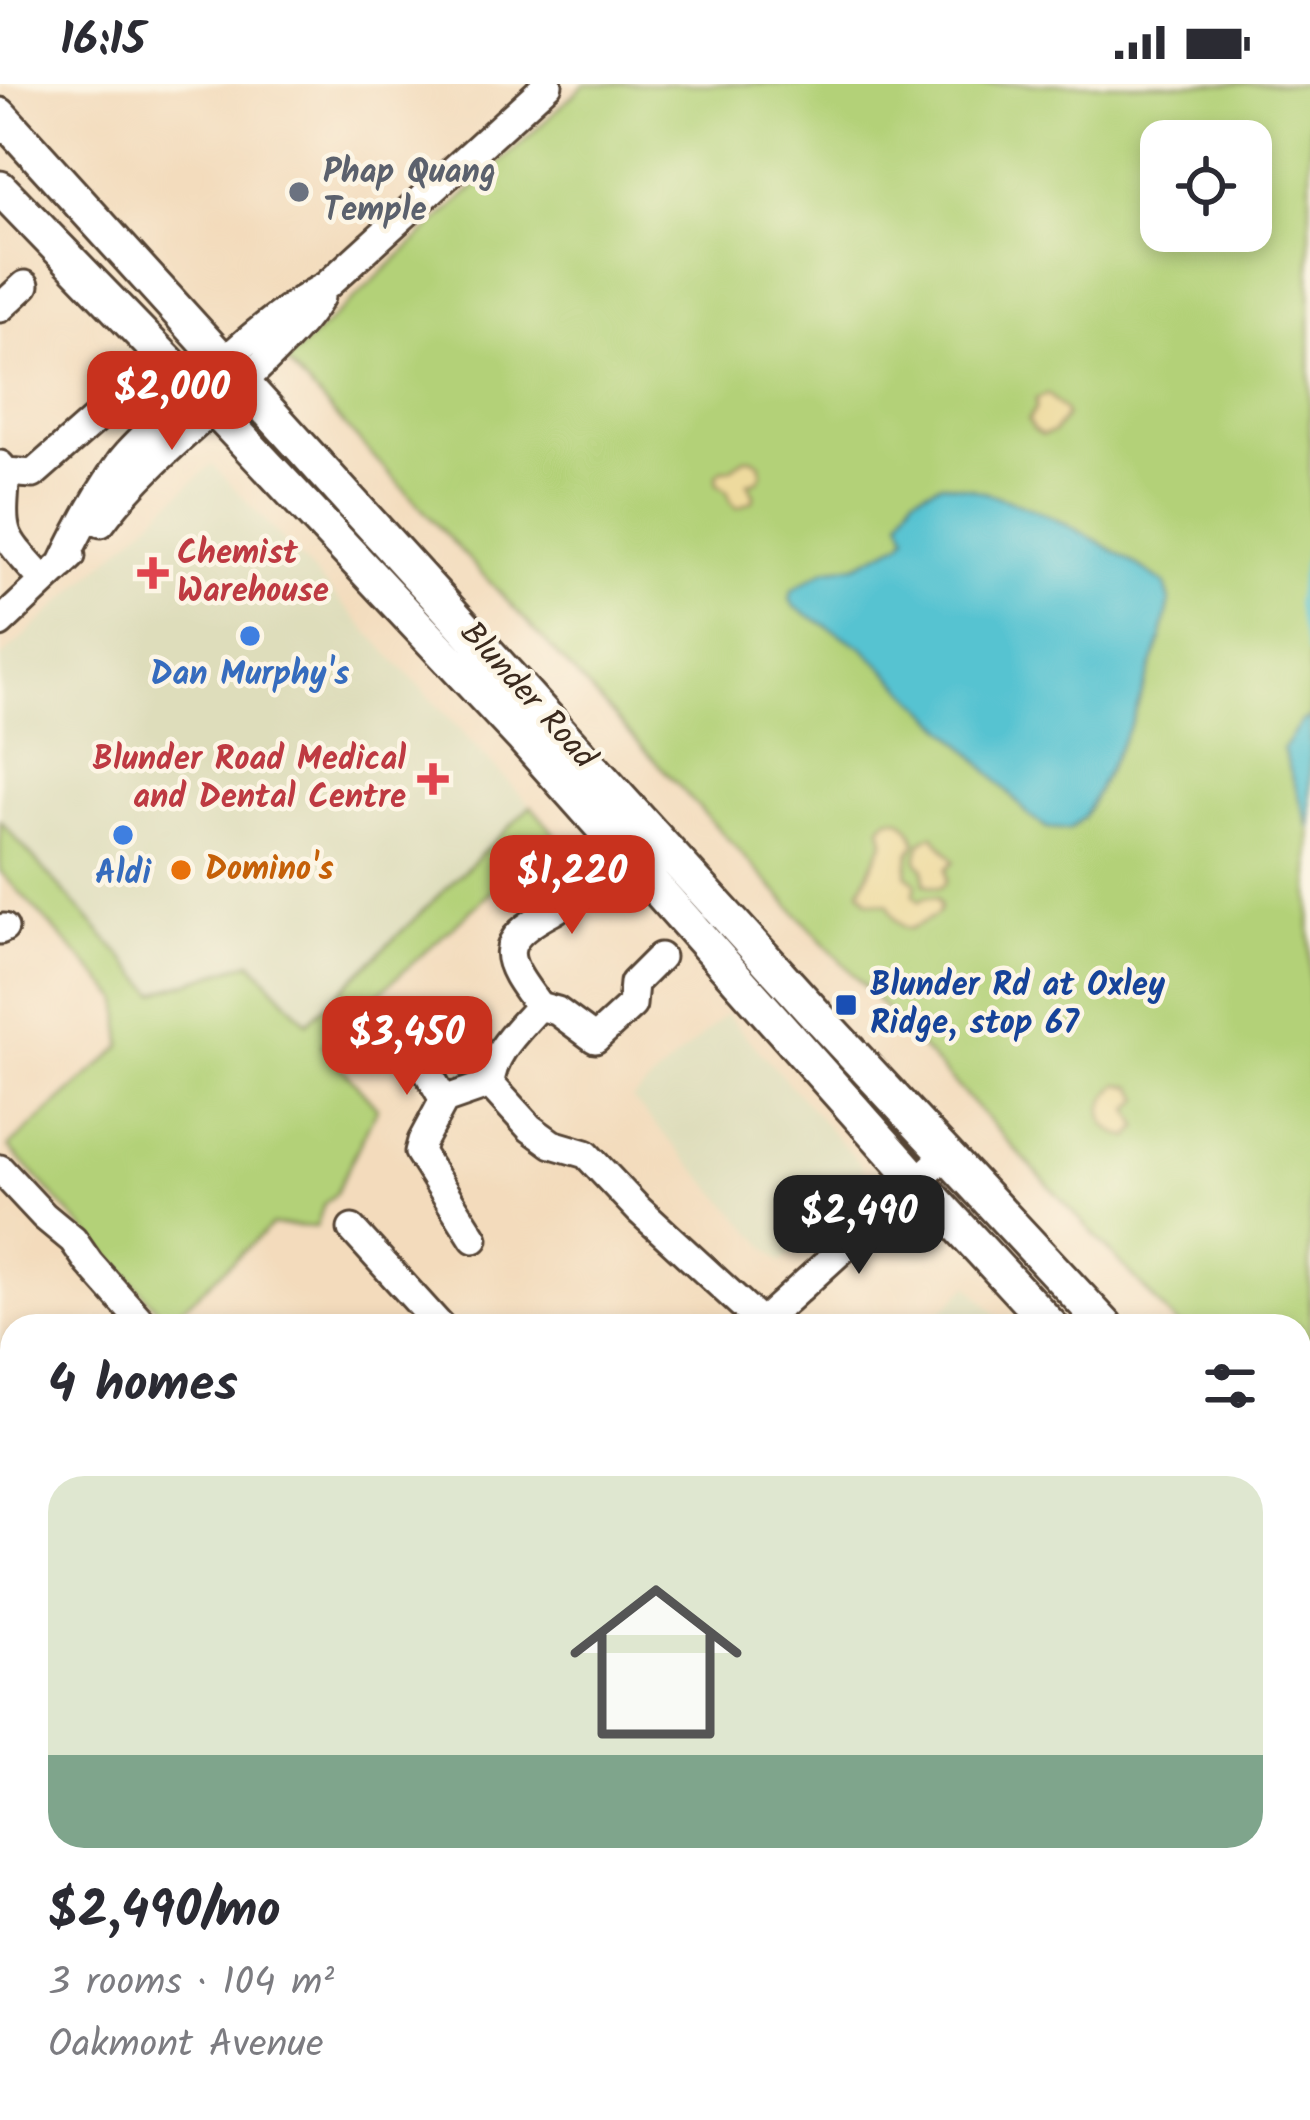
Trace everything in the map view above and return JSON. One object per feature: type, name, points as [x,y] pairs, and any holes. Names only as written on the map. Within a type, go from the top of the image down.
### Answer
[{"type":"main road","name":"Blunder Road","points":[[0,115],[782,977],[1095,1314]]},
{"type":"main road","name":"Blunder Road","points":[[0,188],[523,739],[1040,1314]]},
{"type":"street","points":[[0,623],[91,535],[205,399],[310,313],[326,286],[548,84]]},
{"type":"street","points":[[0,308],[25,285]]},
{"type":"street","points":[[53,573],[8,541],[2,522],[3,468],[33,474],[124,394]]},
{"type":"street","points":[[582,885],[555,911],[542,914],[509,948],[510,963],[539,1006],[576,1022],[595,1039],[632,1006],[634,983],[660,957]]},
{"type":"street","points":[[539,1006],[500,1052],[490,1084],[530,1128],[552,1144],[586,1154],[749,1314]]},
{"type":"street","points":[[371,1016],[426,1069],[444,1100]]},
{"type":"street","points":[[474,1239],[419,1151],[444,1100],[490,1084]]},
{"type":"street","points":[[771,1314],[946,1154]]},
{"type":"street","points":[[0,1169],[73,1240],[135,1314]]},
{"type":"street","points":[[352,1229],[429,1314]]},
{"type":"shaded area","points":[[212,464],[531,806],[307,1023],[251,962],[155,994],[0,821],[0,659]]},
{"type":"shaded area","points":[[726,1014],[861,1164],[864,1176],[861,1191],[781,1263],[632,1099]]},
{"type":"shaded area","points":[[969,1285],[995,1314],[939,1314]]},
{"type":"green space","points":[[585,84],[1310,84],[1310,1314],[1168,1314],[286,362]]},
{"type":"green space","points":[[531,806],[555,834],[322,1045],[377,1108],[316,1227],[272,1225],[176,1314],[162,1314],[9,1147],[122,1046],[120,1000],[0,871],[0,821],[155,993],[251,962],[307,1023]]},
{"type":"sand","points":[[1048,394],[1066,416],[1054,432],[1042,435],[1028,420],[1036,399]]},
{"type":"sand","points":[[744,458],[760,463],[762,474],[748,483],[753,501],[737,508],[716,476]]},
{"type":"sand","points":[[897,818],[910,828],[916,843],[909,853],[907,875],[916,882],[914,895],[919,901],[937,898],[941,906],[937,915],[910,929],[899,923],[888,904],[868,901],[860,890],[884,841],[881,827]]},
{"type":"sand","points":[[933,835],[954,861],[946,869],[946,883],[939,888],[925,884],[924,869],[917,860],[921,842]]},
{"type":"sand","points":[[1119,1084],[1134,1087],[1141,1099],[1130,1110],[1139,1127],[1130,1138],[1110,1129],[1102,1116],[1106,1100]]},
{"type":"water","points":[[942,483],[1002,498],[1059,521],[1165,584],[1170,601],[1161,640],[1132,721],[1084,817],[1069,830],[1047,828],[1031,817],[863,648],[790,600],[792,590],[825,570],[856,565],[902,542],[907,535],[901,519],[913,496]]},
{"type":"water","points":[[1310,717],[1310,829],[1283,749]]},
{"type":"waterway","points":[[1310,545],[1298,602],[1310,651]]},
{"type":"place","name":"Phap Quang Temple","points":[[299,192]]},
{"type":"place","name":"Chemist Warehouse","points":[[153,573]]},
{"type":"place","name":"Dan Murphy's","points":[[250,636]]},
{"type":"place","name":"Blunder Road Medical and Dental Centre","points":[[433,779]]},
{"type":"place","name":"Aldi","points":[[123,835]]},
{"type":"place","name":"Domino's","points":[[181,870]]},
{"type":"place","name":"Blunder Rd at Oxley Ridge, stop 67","points":[[846,1005]]}]
